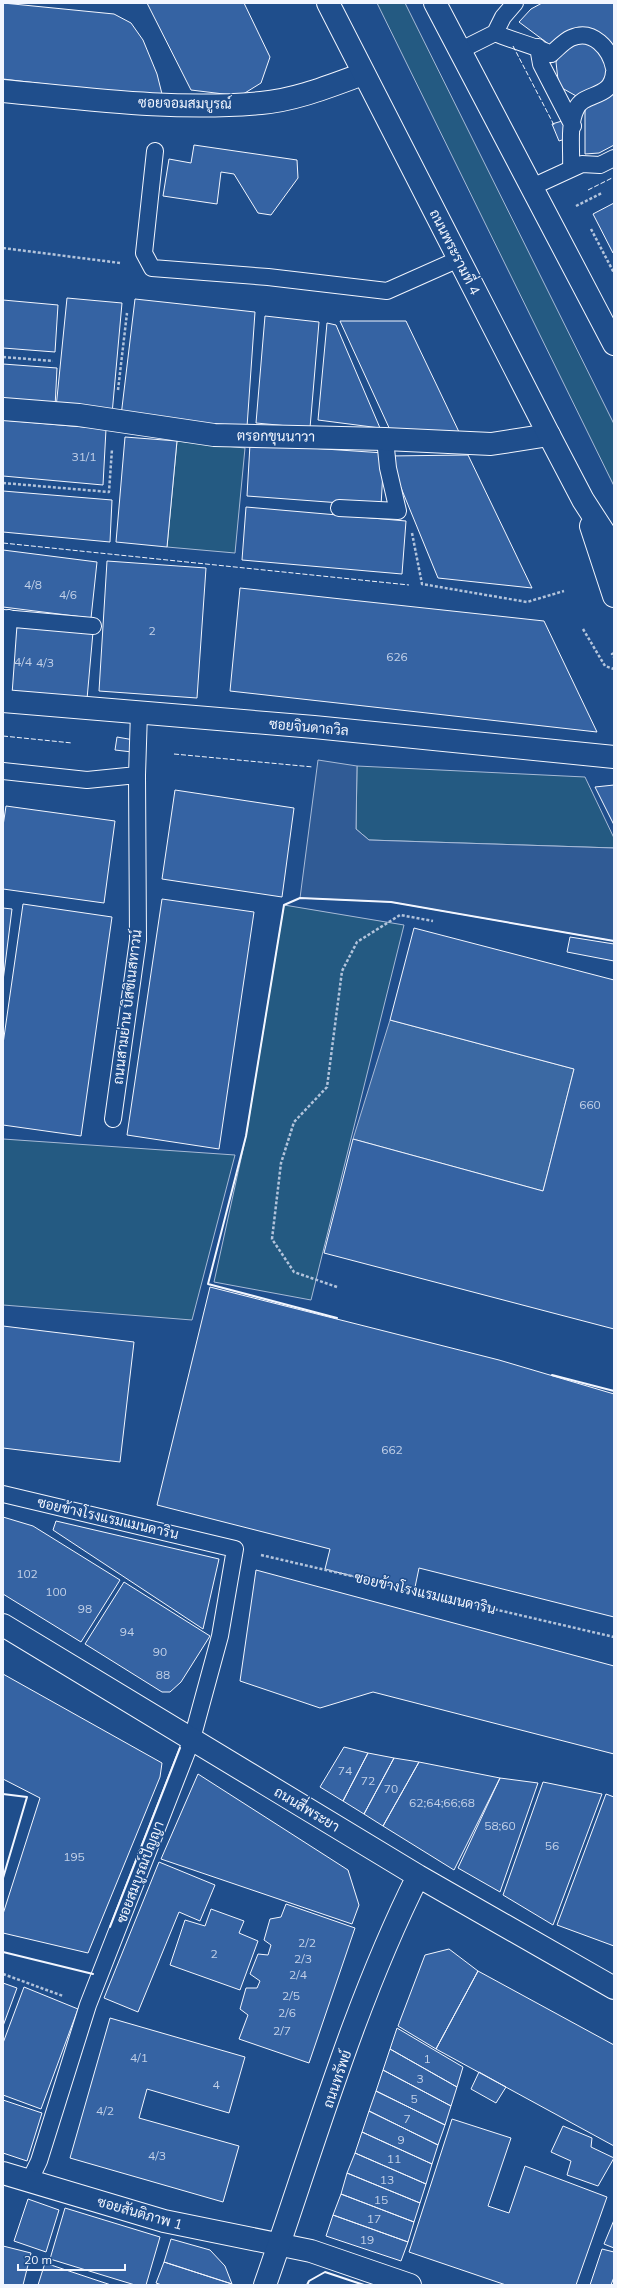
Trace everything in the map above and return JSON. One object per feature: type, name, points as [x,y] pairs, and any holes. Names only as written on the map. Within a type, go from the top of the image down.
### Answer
[{"type":"street","name":"ถนนพระรามที่ 4","points":[[328,3],[363,74],[583,500],[614,548]]},
{"type":"street","points":[[435,3],[459,52],[614,344]]},
{"type":"street","name":"ซอยจอมสมบูรณ์","points":[[3,91],[180,106],[262,103],[315,92],[363,74]]},
{"type":"street","name":"ตรอกขุนนาวา","points":[[3,409],[79,415],[114,422],[214,435],[385,438],[491,444],[549,435]]},
{"type":"street","name":"ถนนพระรามที่ 4","points":[[583,500],[614,596]]},
{"type":"street","name":"ซอยจินดาถวิล","points":[[3,701],[139,712],[614,757]]},
{"type":"street","name":"ถนนสี่พระยา","points":[[3,1625],[418,1876],[614,1988]]},
{"type":"street","name":"ถนนทรัพย์","points":[[265,2285],[342,2062],[390,1932],[418,1876]]},
{"type":"street","name":"ซอยสันติภาพ 1","points":[[3,2173],[164,2221],[311,2251],[410,2285]]},
{"type":"lane","points":[[459,52],[494,33],[503,16],[515,3]]},
{"type":"lane","points":[[494,33],[513,41],[538,47],[552,54],[571,38],[584,35],[595,39],[606,47],[612,56],[614,68]]},
{"type":"lane","points":[[538,47],[540,64],[573,126]]},
{"type":"lane","points":[[571,168],[573,126],[576,109],[581,102],[602,94],[614,78],[614,72]]},
{"type":"lane","points":[[155,151],[144,253],[152,268],[268,276],[387,291],[459,259]]},
{"type":"lane","points":[[532,187],[582,164],[600,165],[614,158]]},
{"type":"lane","points":[[339,508],[398,511],[388,468],[385,438]]},
{"type":"lane","points":[[3,701],[6,618],[93,626]]},
{"type":"lane","name":"ถนนสามย่าน บิสซิเนสทาวน์","points":[[113,1119],[138,940],[137,775],[139,712]]},
{"type":"lane","points":[[3,771],[87,780],[137,775]]},
{"type":"lane","name":"ซอยข้างโรงแรมแมนดาริน","points":[[3,1494],[236,1549]]},
{"type":"lane","points":[[192,1739],[220,1636],[236,1549]]},
{"type":"lane","name":"ซอยสมบูรณ์ปัญญา","points":[[30,2180],[39,2160],[88,2005],[192,1739]]},
{"type":"path","points":[[549,221],[607,190]]},
{"type":"path","points":[[591,229],[614,273]]},
{"type":"path","points":[[3,248],[152,268]]},
{"type":"path","points":[[3,483],[109,492],[114,422],[127,313]]},
{"type":"path","points":[[3,357],[53,361]]},
{"type":"path","points":[[398,511],[410,518],[422,584],[527,602],[564,590]]},
{"type":"path","points":[[583,629],[605,666],[614,669]]},
{"type":"path","points":[[614,653],[612,654],[614,657]]},
{"type":"path","points":[[337,1288],[294,1272],[272,1239],[281,1163],[294,1122],[327,1087],[342,971],[357,942],[400,915],[433,921]]},
{"type":"path","name":"ซอยข้างโรงแรมแมนดาริน","points":[[236,1549],[614,1638]]},
{"type":"path","points":[[3,1974],[88,2005]]},
{"type":"shaded area","points":[[377,3],[405,3],[614,424],[614,486]]},
{"type":"shaded area","points":[[177,441],[245,448],[235,553],[167,547]]},
{"type":"shaded area","points":[[318,760],[357,766],[356,829],[369,840],[614,848],[614,941],[391,902],[300,898]]},
{"type":"shaded area","points":[[357,766],[585,777],[614,838],[614,848],[369,840],[356,829]]},
{"type":"shaded area","points":[[284,905],[404,925],[311,1300],[214,1282],[246,1136]]},
{"type":"shaded area","points":[[390,1020],[574,1069],[543,1191],[353,1139]]},
{"type":"shaded area","points":[[3,1139],[235,1155],[192,1320],[3,1305]]},
{"type":"building","points":[[3,3],[114,14],[131,23],[143,40],[157,74],[163,98],[3,79]]},
{"type":"building","points":[[147,3],[244,3],[270,57],[261,83],[240,96],[191,90]]},
{"type":"building","points":[[542,3],[614,3],[614,52],[603,39],[554,48],[519,22],[531,9]]},
{"type":"building","points":[[592,42],[611,72],[603,89],[578,97],[562,88],[558,80],[556,62],[560,54],[574,43]]},
{"type":"building","points":[[614,84],[614,145],[599,153],[585,154],[585,103]]},
{"type":"building","points":[[562,121],[568,138],[559,141],[552,124]]},
{"type":"building","points":[[194,145],[297,160],[298,178],[271,215],[258,213],[234,174],[221,172],[217,204],[163,196],[169,159],[191,163]]},
{"type":"building","points":[[614,203],[614,252],[613,253],[593,214]]},
{"type":"building","points":[[67,298],[122,303],[112,414],[56,408]]},
{"type":"building","points":[[135,299],[255,312],[247,427],[121,416]]},
{"type":"building","points":[[3,300],[58,305],[55,352],[3,348]]},
{"type":"building","points":[[265,316],[319,322],[310,428],[256,423]]},
{"type":"building","points":[[340,321],[406,321],[460,434],[391,432]]},
{"type":"building","points":[[327,323],[336,325],[380,428],[318,420]]},
{"type":"building","points":[[3,364],[57,368],[55,407],[3,403]]},
{"type":"building","points":[[3,420],[106,429],[103,485],[3,476]]},
{"type":"building","points":[[125,437],[177,441],[167,547],[116,542]]},
{"type":"building","points":[[250,444],[384,453],[381,506],[247,496]]},
{"type":"building","points":[[468,455],[532,588],[438,578],[388,456]]},
{"type":"building","points":[[3,491],[112,500],[110,542],[3,532]]},
{"type":"building","points":[[246,507],[406,521],[402,574],[242,560]]},
{"type":"building","points":[[3,550],[97,562],[91,618],[3,607]]},
{"type":"building","points":[[107,561],[206,568],[197,698],[99,691]]},
{"type":"building","points":[[240,588],[544,621],[597,732],[230,691]]},
{"type":"building","points":[[11,625],[93,632],[87,699],[5,691]]},
{"type":"building","points":[[117,737],[134,740],[132,752],[115,750]]},
{"type":"building","points":[[614,785],[614,825],[595,787]]},
{"type":"building","points":[[175,790],[294,808],[282,897],[162,879]]},
{"type":"building","points":[[6,806],[115,821],[104,903],[3,889],[3,826]]},
{"type":"building","points":[[162,899],[254,912],[219,1149],[127,1135]]},
{"type":"building","points":[[23,904],[112,917],[81,1136],[3,1125],[3,1044]]},
{"type":"building","points":[[3,908],[12,909],[3,981]]},
{"type":"building","points":[[414,928],[614,980],[614,1329],[324,1253],[353,1139],[543,1191],[574,1069],[390,1020]]},
{"type":"building","points":[[570,937],[614,944],[614,961],[567,952]]},
{"type":"building","points":[[210,1287],[499,1360],[614,1394],[614,1617],[419,1568],[414,1592],[325,1569],[330,1549],[157,1505]]},
{"type":"building","points":[[3,1326],[134,1342],[120,1462],[3,1448]]},
{"type":"building","points":[[3,1517],[33,1526],[120,1580],[81,1642],[3,1594]]},
{"type":"building","points":[[56,1521],[219,1559],[203,1629],[53,1530]]},
{"type":"building","points":[[256,1570],[614,1666],[614,1754],[373,1692],[320,1708],[240,1681]]},
{"type":"building","points":[[124,1582],[210,1636],[181,1682],[170,1692],[162,1692],[85,1644]]},
{"type":"building","points":[[3,1674],[162,1763],[160,1777],[88,1953],[3,1933],[3,1914],[40,1798],[3,1779]]},
{"type":"building","points":[[344,1747],[368,1753],[343,1801],[320,1787]]},
{"type":"building","points":[[368,1753],[394,1758],[364,1814],[343,1801]]},
{"type":"building","points":[[394,1758],[419,1762],[383,1826],[364,1814]]},
{"type":"building","points":[[419,1762],[500,1778],[454,1870],[383,1826]]},
{"type":"building","points":[[198,1774],[348,1870],[359,1905],[352,1924],[161,1859]]},
{"type":"building","points":[[500,1778],[538,1783],[500,1892],[458,1868]]},
{"type":"building","points":[[543,1782],[602,1794],[553,1925],[503,1895]]},
{"type":"building","points":[[606,1794],[614,1797],[614,1946],[557,1925]]},
{"type":"building","points":[[159,1862],[215,1885],[200,1921],[179,1912],[138,2012],[104,1998]]},
{"type":"building","points":[[286,1904],[355,1928],[309,2063],[239,2039],[248,2015],[240,2009],[246,1988],[257,1988],[260,1981],[250,1974],[258,1954],[268,1955],[271,1945],[264,1940],[270,1919],[281,1917]]},
{"type":"building","points":[[211,1909],[244,1921],[239,1933],[258,1941],[240,1990],[170,1965],[185,1920],[205,1926]]},
{"type":"building","points":[[449,1949],[478,1971],[436,2049],[398,2026],[425,1955]]},
{"type":"building","points":[[478,1971],[614,2045],[614,2146],[436,2049]]},
{"type":"building","points":[[3,1983],[17,1988],[3,2026]]},
{"type":"building","points":[[24,1987],[78,2009],[41,2109],[3,2095],[3,2043]]},
{"type":"building","points":[[110,2018],[245,2057],[229,2113],[147,2089],[139,2118],[239,2146],[223,2202],[70,2158]]},
{"type":"building","points":[[397,2028],[463,2067],[457,2087],[390,2049]]},
{"type":"building","points":[[390,2049],[457,2087],[451,2106],[383,2070]]},
{"type":"building","points":[[383,2070],[451,2106],[445,2125],[376,2091]]},
{"type":"building","points":[[479,2072],[506,2087],[496,2103],[471,2089]]},
{"type":"building","points":[[376,2091],[445,2125],[438,2145],[369,2111]]},
{"type":"building","points":[[3,2100],[42,2113],[27,2161],[3,2153]]},
{"type":"building","points":[[369,2111],[438,2145],[432,2164],[362,2132]]},
{"type":"building","points":[[452,2119],[511,2138],[488,2206],[509,2213],[525,2166],[607,2197],[576,2285],[506,2285],[409,2252]]},
{"type":"building","points":[[563,2126],[592,2138],[591,2147],[614,2158],[598,2186],[567,2175],[571,2161],[551,2152]]},
{"type":"building","points":[[362,2132],[432,2164],[426,2184],[355,2153]]},
{"type":"building","points":[[355,2153],[426,2184],[420,2203],[347,2173]]},
{"type":"building","points":[[347,2173],[420,2203],[414,2222],[341,2194]]},
{"type":"building","points":[[341,2194],[414,2222],[408,2242],[333,2215]]},
{"type":"building","points":[[28,2199],[59,2210],[46,2252],[14,2241]]},
{"type":"building","points":[[65,2208],[160,2237],[146,2285],[135,2285],[50,2259]]},
{"type":"building","points":[[333,2215],[408,2242],[401,2261],[326,2236]]},
{"type":"building","points":[[614,2220],[614,2248],[604,2244]]},
{"type":"building","points":[[171,2239],[210,2250],[225,2266],[232,2284],[164,2262]]},
{"type":"building","points":[[3,2246],[31,2253],[23,2285],[3,2285]]},
{"type":"building","points":[[602,2249],[614,2252],[614,2277],[611,2285],[590,2285]]},
{"type":"building","points":[[164,2262],[232,2285],[162,2285],[156,2283]]},
{"type":"building","points":[[45,2263],[111,2285],[38,2285]]},
{"type":"fence","points":[[513,46],[554,125]]},
{"type":"fence","points":[[588,190],[614,177]]},
{"type":"fence","points":[[3,543],[409,585]]},
{"type":"fence","points":[[3,736],[72,743]]},
{"type":"fence","points":[[174,754],[313,767]]},
{"type":"wall","points":[[337,1318],[208,1284],[246,1136],[284,905],[300,898],[391,902],[614,941]]},
{"type":"wall","points":[[552,1375],[614,1391]]},
{"type":"wall","points":[[110,1927],[180,1748]]},
{"type":"wall","points":[[3,1794],[27,1797],[3,1878]]},
{"type":"wall","points":[[3,1952],[93,1974]]},
{"type":"wall","points":[[307,2285],[309,2281],[325,2272],[364,2285]]}]
